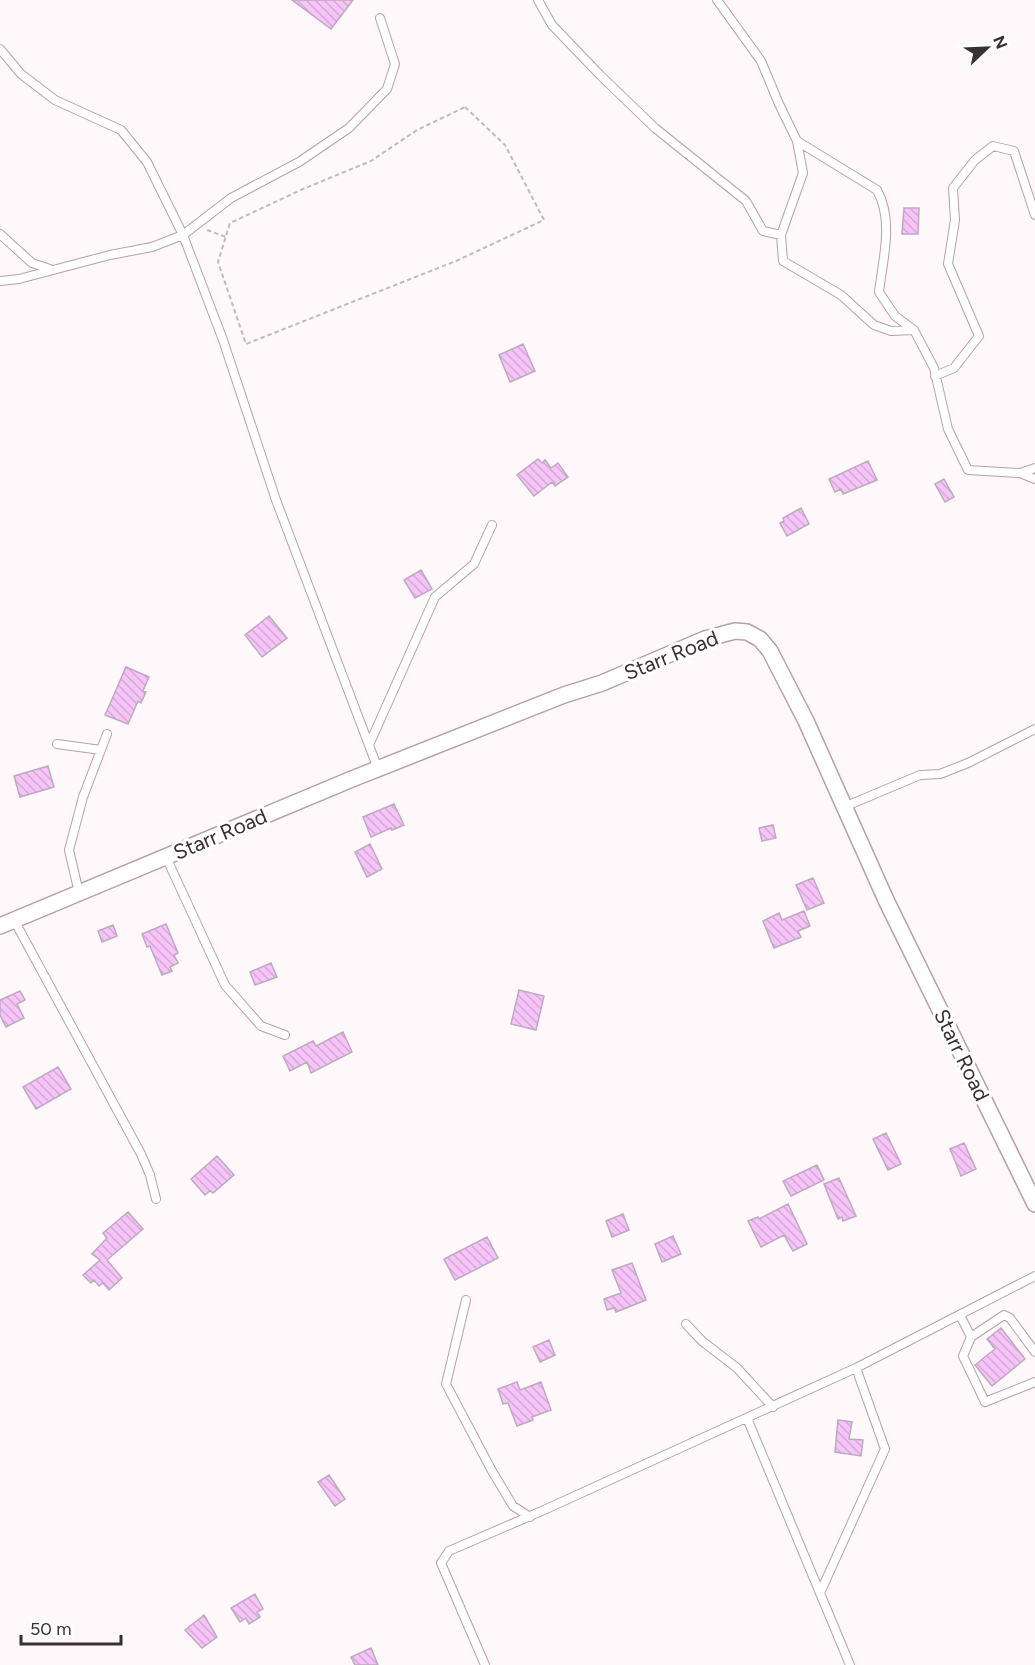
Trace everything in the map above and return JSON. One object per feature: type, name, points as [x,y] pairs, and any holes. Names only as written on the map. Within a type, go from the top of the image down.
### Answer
[{"type":"street","name":"Starr Road","points":[[7,923],[378,769],[564,695],[602,683],[705,639],[735,631],[747,632],[760,639],[770,651],[806,721],[886,900],[1035,1204]]},
{"type":"lane","points":[[538,0],[552,25],[600,75],[655,128],[746,201],[763,231],[781,235]]},
{"type":"lane","points":[[717,0],[761,61],[797,141],[803,173],[781,235],[783,261],[840,295],[874,325],[891,331],[914,330]]},
{"type":"lane","points":[[0,281],[19,279],[50,269],[152,247],[183,235],[231,198],[299,162],[349,128],[387,89],[395,64],[380,18]]},
{"type":"lane","points":[[0,49],[21,74],[55,100],[121,130],[147,162],[183,235],[223,340],[276,500],[378,769]]},
{"type":"lane","points":[[797,141],[877,190],[884,203],[887,224],[879,292],[895,316],[914,330],[934,368],[948,429],[968,470],[1020,473],[1035,479]]},
{"type":"lane","points":[[935,376],[954,368],[979,336],[948,264],[955,220],[953,188],[975,160],[993,146],[1014,151],[1035,214]]},
{"type":"lane","points":[[0,234],[32,263],[50,269]]},
{"type":"lane","points":[[1020,473],[1035,468]]},
{"type":"lane","points":[[369,745],[435,597],[474,564],[492,525]]},
{"type":"lane","points":[[844,807],[920,776],[940,774],[968,763],[1035,729]]},
{"type":"lane","points":[[79,892],[69,850],[82,797],[107,734]]},
{"type":"lane","points":[[57,744],[101,750]]},
{"type":"lane","points":[[166,856],[225,985],[261,1026],[285,1035]]},
{"type":"lane","points":[[7,923],[141,1154],[150,1175],[156,1199]]},
{"type":"lane","points":[[485,1665],[441,1563],[449,1551],[773,1407],[856,1368],[1035,1276]]},
{"type":"lane","points":[[466,1300],[446,1384],[513,1506],[530,1516]]},
{"type":"lane","points":[[960,1315],[971,1337]]},
{"type":"lane","points":[[1035,1352],[1010,1318],[1004,1315],[971,1337],[963,1356],[986,1402],[1035,1382]]},
{"type":"lane","points":[[686,1324],[702,1341],[737,1368],[773,1407]]},
{"type":"lane","points":[[820,1593],[885,1449],[856,1368]]},
{"type":"lane","points":[[747,1418],[850,1665]]},
{"type":"path","points":[[465,107],[505,146],[544,220],[456,261],[246,344],[218,262],[226,237],[230,223],[371,161],[417,130],[465,107]]},
{"type":"path","points":[[196,225],[226,237]]},
{"type":"building","points":[[292,0],[353,0],[331,29]]},
{"type":"building","points":[[904,208],[919,208],[918,234],[902,234]]},
{"type":"building","points":[[523,344],[535,371],[510,382],[499,355]]},
{"type":"building","points":[[538,459],[542,463],[545,460],[551,468],[558,463],[568,477],[555,486],[552,482],[534,496],[517,475]]},
{"type":"building","points":[[868,461],[877,480],[843,494],[841,489],[835,492],[829,479]]},
{"type":"building","points":[[944,479],[954,497],[945,502],[935,484]]},
{"type":"building","points":[[801,508],[809,524],[787,536],[780,523],[784,521],[783,518]]},
{"type":"building","points":[[421,570],[432,589],[415,598],[404,580]]},
{"type":"building","points":[[269,616],[287,638],[262,657],[245,635]]},
{"type":"building","points":[[126,667],[149,677],[143,691],[146,692],[141,703],[138,701],[128,724],[105,715]]},
{"type":"building","points":[[48,766],[54,787],[20,797],[14,776]]},
{"type":"building","points":[[394,804],[404,825],[371,837],[363,817]]},
{"type":"building","points":[[773,825],[776,838],[762,841],[759,828]]},
{"type":"building","points":[[370,844],[382,869],[367,877],[355,852]]},
{"type":"building","points":[[813,878],[824,903],[807,910],[796,885]]},
{"type":"building","points":[[804,911],[810,926],[798,931],[801,937],[774,948],[763,921],[779,913],[782,920]]},
{"type":"building","points":[[166,924],[178,953],[174,955],[178,963],[170,967],[172,971],[162,975],[150,946],[147,947],[142,934]]},
{"type":"building","points":[[113,925],[117,936],[102,942],[98,931]]},
{"type":"building","points":[[271,963],[277,977],[255,985],[250,972]]},
{"type":"building","points":[[519,990],[544,996],[536,1030],[511,1024]]},
{"type":"building","points":[[20,991],[25,1000],[17,1004],[24,1018],[6,1027],[0,1015],[0,1000]]},
{"type":"building","points":[[343,1032],[352,1052],[311,1073],[307,1062],[290,1071],[283,1056],[313,1041],[316,1046]]},
{"type":"building","points":[[58,1067],[71,1089],[36,1109],[23,1087]]},
{"type":"building","points":[[886,1133],[901,1164],[888,1170],[873,1139]]},
{"type":"building","points":[[964,1143],[976,1169],[961,1176],[950,1149]]},
{"type":"building","points":[[217,1156],[234,1175],[213,1193],[210,1191],[205,1195],[191,1179]]},
{"type":"building","points":[[817,1165],[824,1180],[791,1196],[783,1181]]},
{"type":"building","points":[[839,1178],[856,1216],[843,1221],[842,1217],[838,1219],[824,1184]]},
{"type":"building","points":[[788,1204],[807,1244],[793,1251],[784,1235],[761,1247],[748,1221],[758,1217],[759,1219]]},
{"type":"building","points":[[128,1212],[143,1229],[107,1260],[122,1278],[109,1290],[103,1283],[99,1286],[94,1280],[91,1283],[83,1275],[100,1260],[92,1254],[107,1238],[103,1233]]},
{"type":"building","points":[[623,1214],[629,1230],[612,1237],[606,1221]]},
{"type":"building","points":[[673,1236],[681,1254],[662,1262],[655,1244]]},
{"type":"building","points":[[487,1237],[498,1258],[455,1280],[444,1259]]},
{"type":"building","points":[[632,1263],[646,1300],[616,1312],[614,1308],[607,1310],[604,1299],[621,1293],[612,1270]]},
{"type":"building","points":[[1001,1328],[1025,1359],[992,1386],[975,1365],[995,1349],[987,1339]]},
{"type":"building","points":[[549,1340],[555,1355],[540,1362],[533,1347]]},
{"type":"building","points":[[517,1382],[520,1390],[541,1382],[551,1410],[517,1426],[508,1403],[503,1404],[498,1389]]},
{"type":"building","points":[[838,1420],[852,1422],[849,1439],[863,1440],[861,1456],[835,1452]]},
{"type":"building","points":[[329,1475],[345,1499],[335,1506],[318,1482]]},
{"type":"building","points":[[255,1594],[263,1609],[257,1612],[260,1617],[249,1624],[246,1618],[240,1622],[231,1608]]},
{"type":"building","points":[[204,1615],[217,1637],[202,1648],[185,1630]]},
{"type":"building","points":[[371,1648],[378,1665],[355,1665],[351,1657]]}]
